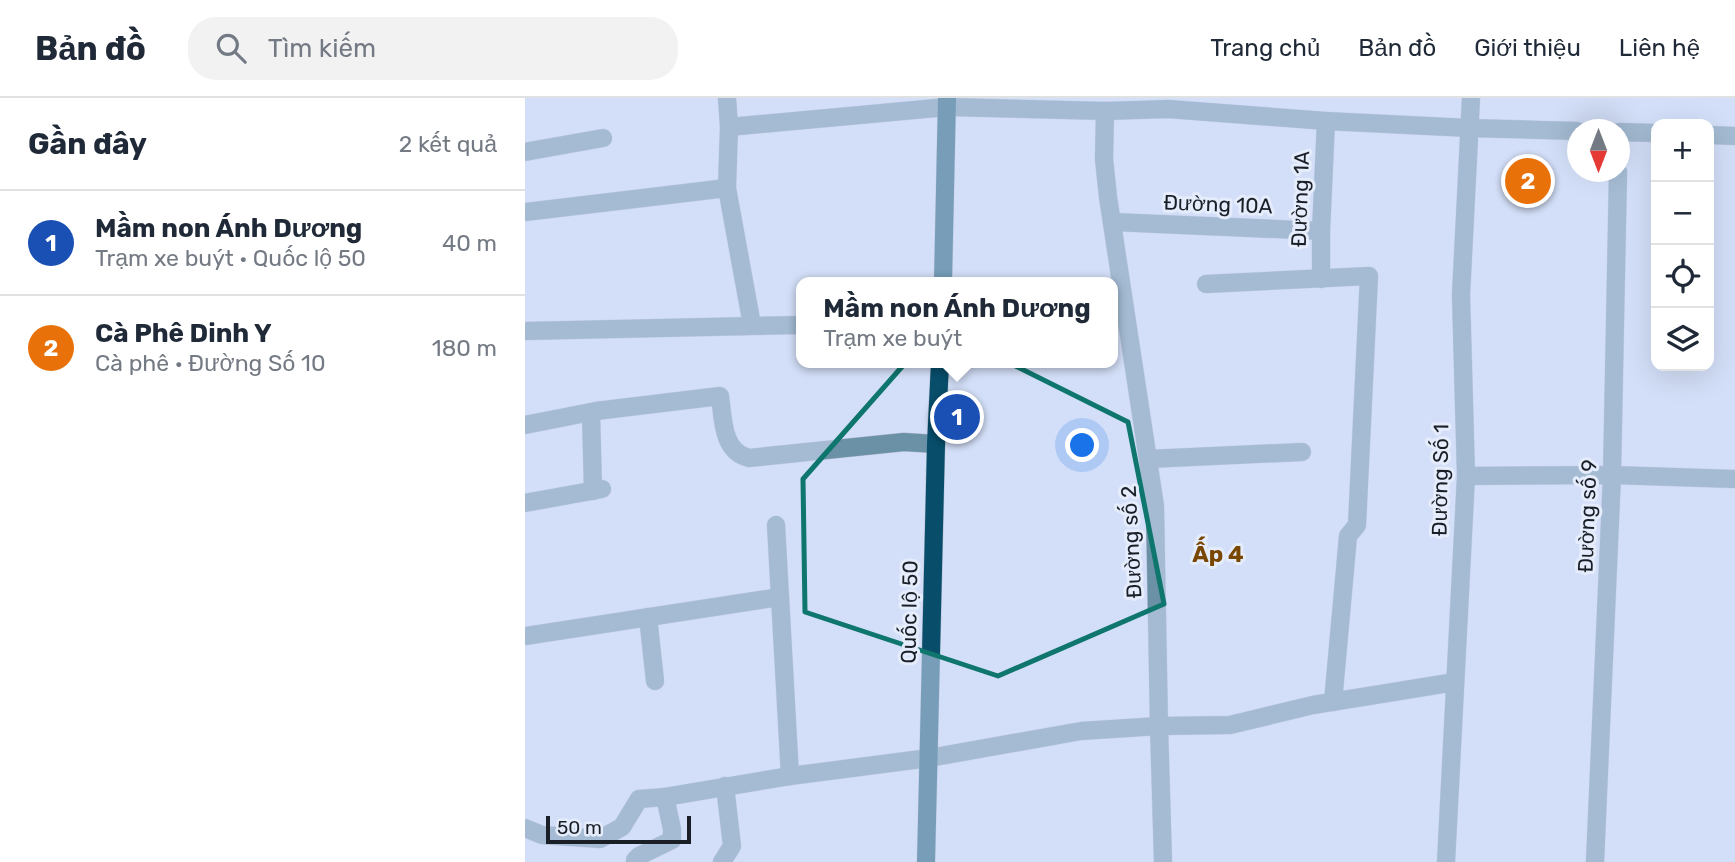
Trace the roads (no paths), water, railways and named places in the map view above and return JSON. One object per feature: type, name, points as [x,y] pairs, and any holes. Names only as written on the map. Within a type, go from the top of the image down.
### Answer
[{"type":"main road","points":[[943,277],[947,103]]},
{"type":"main road","name":"Quốc lộ 50","points":[[926,862],[940,368]]},
{"type":"street","points":[[727,98],[727,188],[752,325]]},
{"type":"street","name":"Đường Số 1","points":[[1446,862],[1466,476],[1461,295],[1471,98]]},
{"type":"street","points":[[729,127],[947,103],[1105,111],[1168,104],[1326,121],[1567,131]]},
{"type":"street","name":"Đường số 2","points":[[1105,111],[1104,159],[1108,197],[1155,506],[1163,862]]},
{"type":"street","name":"Đường 1A","points":[[1321,279],[1326,121]]},
{"type":"street","points":[[1630,132],[1651,133]]},
{"type":"street","points":[[1714,135],[1735,136]]},
{"type":"street","points":[[525,152],[603,138]]},
{"type":"street","name":"Đường số 9","points":[[1595,862],[1612,475],[1618,182]]},
{"type":"street","points":[[525,212],[727,188]]},
{"type":"street","name":"Đường 10A","points":[[1112,222],[1321,230]]},
{"type":"street","points":[[1206,284],[1369,276],[1357,525],[1348,537],[1333,702]]},
{"type":"street","points":[[525,331],[796,326]]},
{"type":"street","points":[[525,425],[591,412],[720,396],[726,439],[741,456],[749,458],[904,442],[936,444]]},
{"type":"street","points":[[525,503],[598,490],[591,412]]},
{"type":"street","points":[[1148,459],[1302,453]]},
{"type":"street","points":[[1466,476],[1612,475],[1735,479]]},
{"type":"street","points":[[776,526],[790,776]]},
{"type":"street","points":[[525,636],[780,597]]},
{"type":"street","points":[[648,617],[655,681]]},
{"type":"street","points":[[525,828],[542,835],[600,839],[622,827],[639,799],[929,758],[1081,731],[1230,725],[1333,702],[1455,682]]},
{"type":"street","points":[[722,862],[732,846],[725,786]]},
{"type":"street","points":[[635,862],[639,856],[672,840],[665,797]]},
{"type":"place","name":"Cà Phê Dinh Y","points":[[1528,181]]},
{"type":"place","name":"Mầm non Ánh Dương","points":[[957,417]]},
{"type":"district","name":"Ấp 4","points":[[1218,554]]}]
